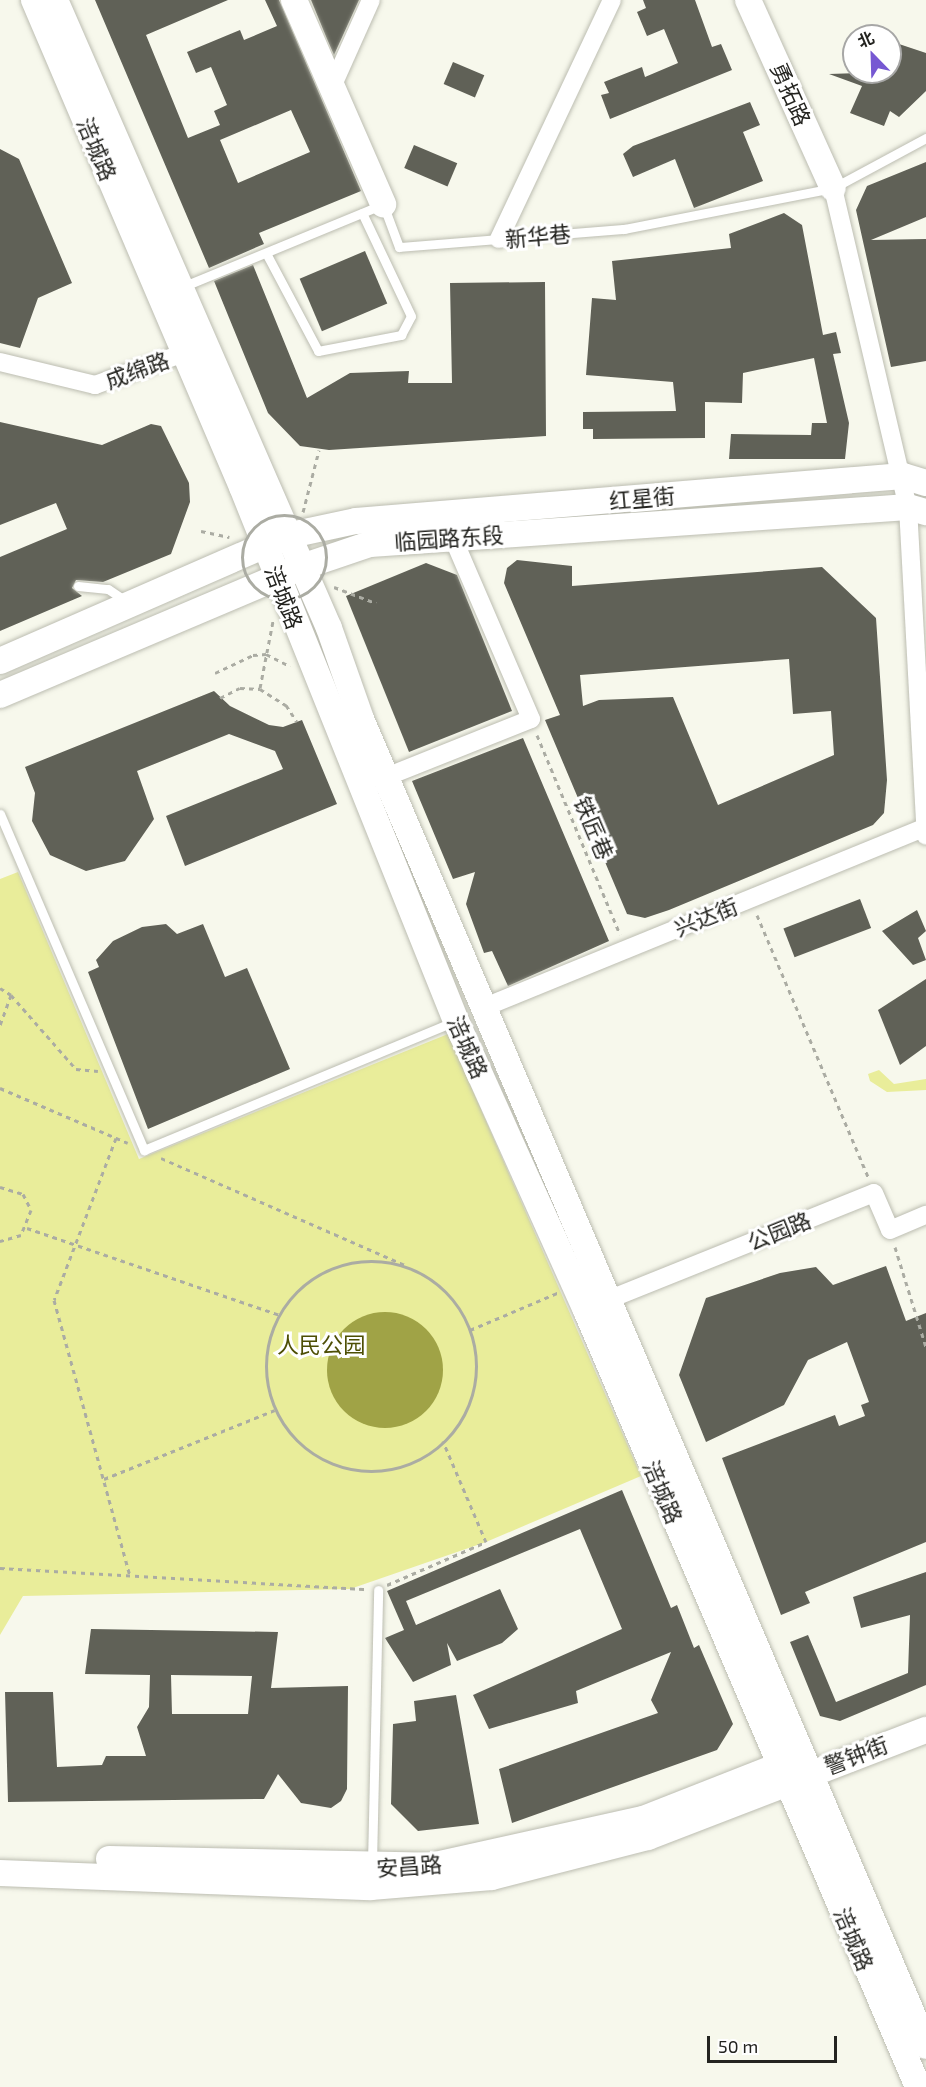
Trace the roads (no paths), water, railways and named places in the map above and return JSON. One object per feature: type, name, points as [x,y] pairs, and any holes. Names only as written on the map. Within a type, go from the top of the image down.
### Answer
[{"type":"street","name":"涪城路","points":[[34,0],[194,350],[293,581],[456,1021],[795,1769],[926,2046]]},
{"type":"street","name":"涪城路","points":[[55,0],[180,288],[194,350]]},
{"type":"street","points":[[294,0],[332,87],[373,209]]},
{"type":"street","points":[[332,87],[371,0]]},
{"type":"street","points":[[499,239],[612,0]]},
{"type":"street","name":"勇拓路","points":[[748,0],[833,188]]},
{"type":"street","points":[[833,188],[915,479],[925,830]]},
{"type":"street","name":"成绵路","points":[[0,362],[95,385],[194,350]]},
{"type":"street","name":"红星街","points":[[0,661],[129,607],[274,536],[356,521],[915,479]]},
{"type":"street","name":"临园路东段","points":[[0,695],[293,581],[370,544],[917,509]]},
{"type":"street","points":[[386,777],[531,720],[453,538]]},
{"type":"street","name":"涪城路","points":[[293,581],[329,628],[386,777],[610,1299],[918,2087]]},
{"type":"street","name":"兴达街","points":[[485,1007],[925,830]]},
{"type":"street","name":"公园路","points":[[610,1299],[874,1193],[890,1230],[926,1215]]},
{"type":"street","name":"警钟街","points":[[795,1769],[926,1712]]},
{"type":"street","name":"警钟街","points":[[795,1769],[926,1730]]},
{"type":"street","name":"安昌路","points":[[0,1855],[372,1869],[443,1864],[563,1841],[643,1819],[795,1769]]},
{"type":"street","name":"安昌路","points":[[0,1873],[371,1887],[432,1885],[492,1877],[648,1836],[795,1769]]},
{"type":"lane","name":"新华巷","points":[[373,209],[399,247],[624,229],[833,188],[926,138]]},
{"type":"lane","points":[[180,288],[373,209],[411,316],[401,335],[318,351],[266,253]]},
{"type":"lane","points":[[78,586],[108,589],[129,607]]},
{"type":"lane","points":[[0,814],[144,1150],[456,1021]]},
{"type":"lane","points":[[372,1869],[378,1590]]},
{"type":"park label","name":"人民公园","points":[[321,1345]]}]
